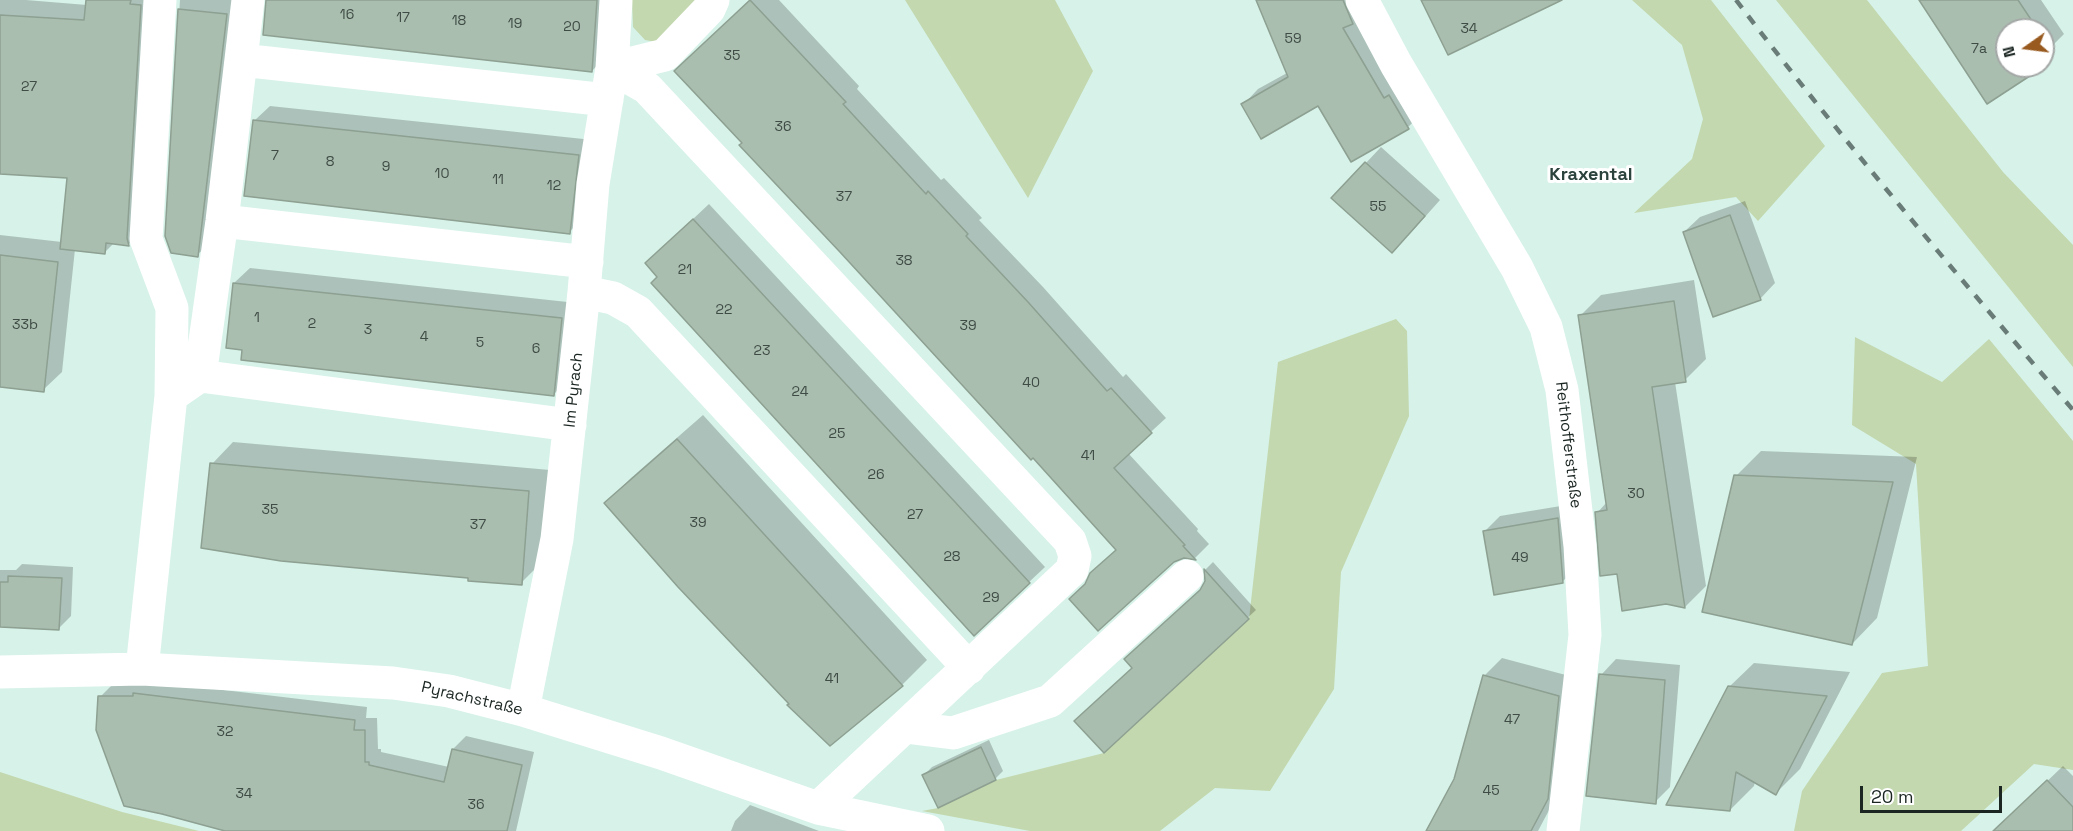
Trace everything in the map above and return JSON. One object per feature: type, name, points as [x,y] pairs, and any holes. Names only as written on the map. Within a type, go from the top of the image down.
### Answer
[{"type":"street","points":[[142,669],[171,396],[172,308],[146,239],[160,0]]},
{"type":"street","points":[[200,376],[222,221],[248,0]]},
{"type":"street","name":"Im Pyrach","points":[[524,710],[557,539],[586,277],[593,184],[612,68],[616,0]]},
{"type":"street","points":[[612,68],[665,55],[709,9],[713,0]]},
{"type":"street","name":"Reithofferstraße","points":[[1362,0],[1396,64],[1517,268],[1546,327],[1562,390],[1580,546],[1585,635],[1563,831]]},
{"type":"street","points":[[241,60],[607,100]]},
{"type":"street","points":[[612,68],[647,88],[1070,541],[1075,556],[1072,570],[818,808]]},
{"type":"street","points":[[222,221],[586,277],[613,298],[638,312],[969,668]]},
{"type":"street","points":[[171,396],[200,376],[570,425]]},
{"type":"street","points":[[905,727],[953,733],[1050,701],[1187,576]]},
{"type":"street","name":"Pyrachstraße","points":[[0,672],[142,669],[393,683],[449,691],[524,710],[660,753],[818,808],[928,831]]},
{"type":"green space","points":[[632,0],[703,0],[656,42],[645,40],[633,27]]},
{"type":"green space","points":[[905,0],[1055,0],[1093,71],[1028,198]]},
{"type":"green space","points":[[1632,0],[1711,0],[1825,146],[1758,221],[1736,197],[1634,213],[1692,159],[1703,119],[1682,45]]},
{"type":"green space","points":[[1776,0],[1867,0],[2003,172],[2073,245],[2073,367]]},
{"type":"green space","points":[[1396,319],[1407,331],[1409,416],[1341,572],[1334,689],[1270,791],[1215,788],[1160,831],[1030,831],[922,811],[938,808],[996,780],[1104,753],[1249,619],[1278,362]]},
{"type":"green space","points":[[1855,337],[1942,382],[1989,339],[2073,441],[2073,770],[2034,764],[1961,831],[1794,831],[1802,791],[1882,673],[1928,666],[1916,464],[1852,425]]},
{"type":"green space","points":[[0,772],[122,812],[199,831],[0,831]]},
{"type":"building","points":[[86,0],[131,0],[130,4],[141,5],[127,238],[129,246],[106,243],[105,254],[60,249],[67,178],[0,174],[0,15],[84,20]]},
{"type":"building","points":[[266,0],[597,0],[592,72],[263,35]]},
{"type":"building","points":[[750,0],[846,102],[843,104],[926,194],[928,191],[968,234],[966,236],[1107,391],[1111,388],[1152,433],[1114,468],[1196,560],[1184,558],[1174,562],[1098,631],[1069,599],[1085,584],[1090,573],[1116,550],[1033,458],[1031,460],[739,145],[742,143],[674,71]]},
{"type":"building","points":[[1256,0],[1343,0],[1353,24],[1343,28],[1384,98],[1389,95],[1409,129],[1351,162],[1318,106],[1261,139],[1241,104],[1288,77]]},
{"type":"building","points":[[1421,0],[1562,0],[1448,55]]},
{"type":"building","points":[[1919,0],[2018,0],[2030,18],[1995,18],[1995,78],[2027,78],[1987,104]]},
{"type":"building","points":[[178,9],[227,14],[198,257],[171,253],[165,236]]},
{"type":"building","points":[[253,120],[579,155],[570,234],[244,196]]},
{"type":"building","points":[[1365,162],[1425,216],[1392,253],[1331,198]]},
{"type":"building","points":[[1730,215],[1761,300],[1713,317],[1683,232]]},
{"type":"building","points":[[693,219],[1030,583],[974,636],[651,283],[657,277],[645,263]]},
{"type":"building","points":[[0,255],[58,262],[44,392],[0,387]]},
{"type":"building","points":[[233,283],[562,318],[554,396],[241,360],[242,350],[226,348]]},
{"type":"building","points":[[1674,301],[1686,382],[1652,387],[1685,608],[1666,604],[1622,611],[1617,574],[1600,576],[1595,512],[1607,510],[1578,315]]},
{"type":"building","points":[[677,439],[903,686],[830,746],[787,705],[789,704],[678,587],[604,503]]},
{"type":"building","points":[[210,463],[529,491],[522,585],[281,561],[201,548]]},
{"type":"building","points":[[1734,475],[1893,482],[1852,645],[1702,612]]},
{"type":"building","points":[[1558,518],[1563,583],[1494,595],[1483,531]]},
{"type":"building","points":[[1204,569],[1249,619],[1104,753],[1074,721],[1132,668],[1124,659],[1200,590],[1205,581]]},
{"type":"building","points":[[8,576],[62,578],[59,630],[0,627],[0,582],[8,582]]},
{"type":"building","points":[[1599,674],[1665,680],[1656,804],[1586,796]]},
{"type":"building","points":[[1483,675],[1559,696],[1548,799],[1531,831],[1426,831],[1454,779]]},
{"type":"building","points":[[1728,686],[1827,696],[1776,795],[1736,772],[1730,811],[1666,805]]},
{"type":"building","points":[[133,693],[355,720],[354,730],[365,730],[365,762],[369,762],[369,765],[444,782],[452,749],[522,765],[507,831],[225,831],[124,806],[96,730],[98,696],[133,696]]},
{"type":"building","points":[[981,747],[996,780],[938,808],[922,775]]},
{"type":"building","points":[[2047,780],[2073,807],[2073,831],[1993,831]]},
{"type":"railway","points":[[1736,0],[1859,156],[2073,410]]},
{"type":"district","name":"Kraxental","points":[[1591,175]]}]
